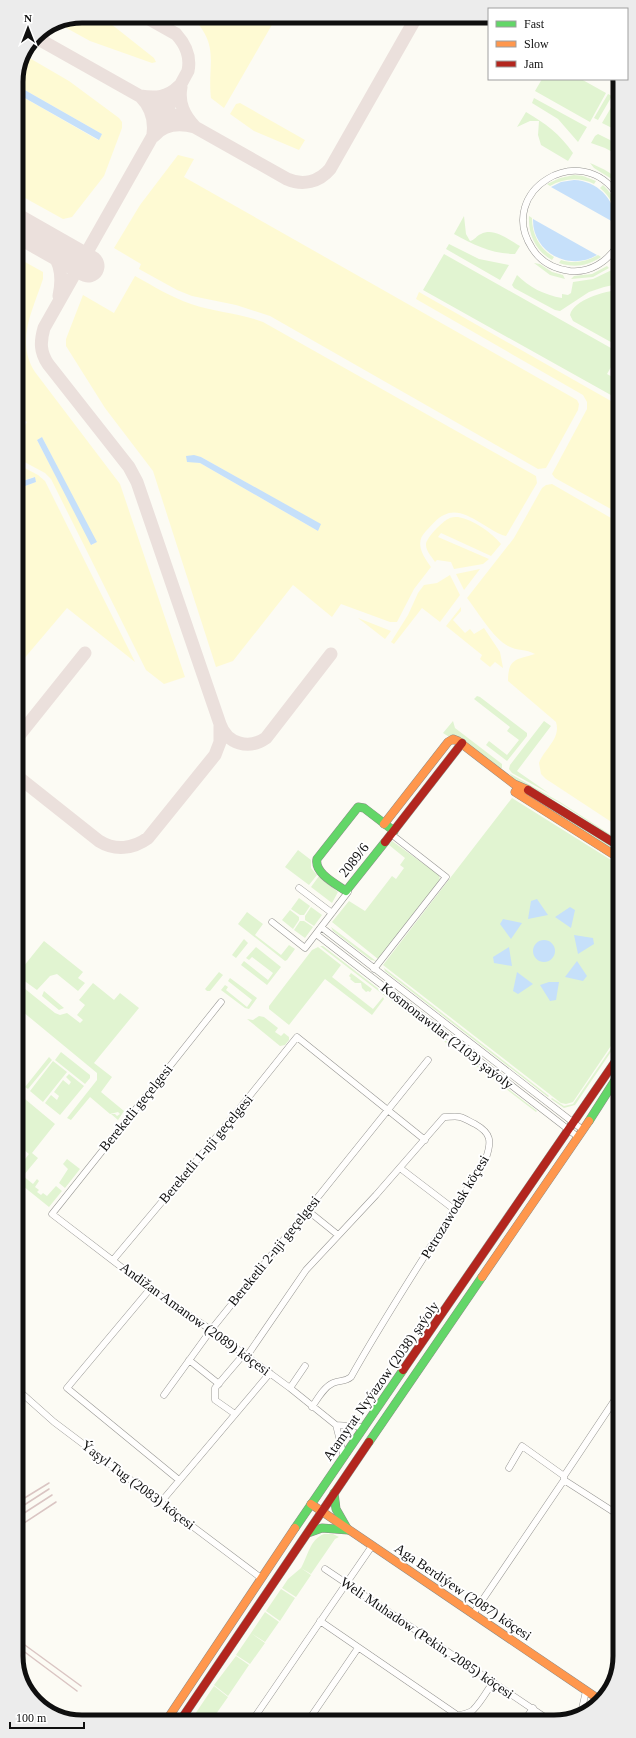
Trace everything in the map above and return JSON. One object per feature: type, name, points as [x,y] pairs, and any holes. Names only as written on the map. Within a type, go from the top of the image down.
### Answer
[{"type":"main road","points":[[384,824],[448,742],[454,739],[462,743],[514,784],[517,789],[613,854]]},
{"type":"main road","name":"2089/6","points":[[346,891],[462,743]]},
{"type":"main road","points":[[517,789],[613,843]]},
{"type":"main road","points":[[346,891],[319,870],[316,864],[317,858],[358,807],[364,808],[392,832]]},
{"type":"main road","name":"Atamyrat Nyýazow (2038) şaýoly","points":[[171,1715],[311,1504],[613,1065]]},
{"type":"main road","name":"Atamyrat Nyýazow (2038) şaýoly","points":[[184,1715],[583,1130],[613,1083]]},
{"type":"main road","points":[[334,1494],[336,1508],[348,1530]]},
{"type":"main road","name":"Aga Berdiýew (2087) köçesi","points":[[311,1504],[596,1698]]},
{"type":"main road","points":[[307,1533],[322,1527],[348,1530]]},
{"type":"street","points":[[613,190],[608,183],[594,175],[579,171],[563,172],[548,177],[536,188],[528,201],[524,216],[525,232],[530,246],[540,258],[554,267],[569,271],[585,270],[604,261],[613,253]]},
{"type":"street","points":[[374,969],[446,877],[392,832]]},
{"type":"street","points":[[299,888],[332,913]]},
{"type":"street","points":[[272,922],[305,948],[348,892],[346,891]]},
{"type":"street","name":"Kosmonawtlar (2103) şaýoly","points":[[321,927],[583,1130]]},
{"type":"street","name":"Kosmonawtlar (2103) şaýoly","points":[[316,934],[578,1137]]},
{"type":"street","name":"Bereketli geçelgesi","points":[[52,1214],[221,1002]]},
{"type":"street","name":"Bereketli 1-nji geçelgesi","points":[[114,1260],[223,1130],[297,1037],[388,1110]]},
{"type":"street","name":"Bereketli 2-nji geçelgesi","points":[[164,1395],[211,1330],[428,1060]]},
{"type":"street","points":[[388,1110],[425,1140]]},
{"type":"street","name":"Petrozawodsk köçesi","points":[[219,1384],[245,1355],[306,1270],[444,1118],[461,1117],[482,1128],[487,1133],[490,1140],[486,1158],[455,1210],[373,1338],[351,1377],[347,1380],[334,1383],[327,1387],[312,1407]]},
{"type":"street","points":[[400,1168],[455,1210]]},
{"type":"street","points":[[307,1210],[338,1235]]},
{"type":"street","name":"Andižan Amanow (2089) köçesi","points":[[52,1214],[150,1289],[211,1330],[270,1373],[336,1425]]},
{"type":"street","points":[[150,1289],[67,1388],[179,1480]]},
{"type":"street","points":[[189,1360],[219,1384],[215,1388],[215,1400],[235,1414]]},
{"type":"street","points":[[290,1388],[306,1366]]},
{"type":"street","points":[[161,1502],[270,1373]]},
{"type":"street","name":"Ýaşyl Tug (2083) köçesi","points":[[23,1394],[54,1422],[261,1578]]},
{"type":"street","points":[[473,1614],[613,1403]]},
{"type":"street","points":[[344,1457],[336,1425],[364,1428]]},
{"type":"street","points":[[509,1468],[522,1446],[564,1478],[613,1511]]},
{"type":"street","points":[[256,1715],[372,1546]]},
{"type":"street","name":"Weli Muhadow (Pekin, 2085) köçesi","points":[[325,1569],[345,1584],[542,1715]]},
{"type":"street","points":[[320,1622],[456,1715]]},
{"type":"street","points":[[312,1715],[358,1648]]},
{"type":"street","points":[[460,1715],[472,1710],[493,1682]]},
{"type":"street","points":[[582,1708],[586,1691]]},
{"type":"street","points":[[528,1715],[532,1708]]},
{"type":"green space","points":[[541,80],[583,80],[606,93],[590,122],[535,91]]},
{"type":"green space","points":[[608,94],[612,96],[598,120],[594,118]]},
{"type":"green space","points":[[534,98],[587,127],[578,142],[558,119],[532,103]]},
{"type":"green space","points":[[613,104],[613,128],[602,123]]},
{"type":"green space","points":[[526,112],[540,120],[563,140],[573,153],[568,161],[541,145],[538,135],[539,121],[530,121],[517,127]]},
{"type":"green space","points":[[598,134],[613,142],[613,152],[591,143]]},
{"type":"green space","points":[[590,163],[610,173],[613,175],[613,180],[594,168]]},
{"type":"green space","points":[[574,175],[583,176],[596,181],[594,184],[583,180],[572,179],[561,181],[550,186],[547,184],[560,178]]},
{"type":"green space","points":[[603,185],[611,194],[613,198],[613,207],[607,195],[600,188]]},
{"type":"green space","points":[[464,216],[466,234],[470,241],[486,232],[496,233],[520,246],[515,254],[491,251],[454,234]]},
{"type":"green space","points":[[529,216],[532,218],[535,236],[541,246],[554,257],[552,260],[537,247],[534,242],[530,230]]},
{"type":"green space","points":[[449,244],[479,259],[509,265],[500,280],[446,249]]},
{"type":"green space","points":[[444,254],[613,349],[613,364],[607,374],[613,377],[613,396],[423,290]]},
{"type":"green space","points":[[598,255],[601,257],[586,264],[575,266],[559,263],[561,260],[571,262],[584,261]]},
{"type":"green space","points":[[534,263],[540,264],[552,272],[563,275],[565,279],[550,275]]},
{"type":"green space","points":[[607,266],[609,268],[593,277],[571,279],[574,276],[592,274]]},
{"type":"green space","points":[[613,269],[613,285],[589,292],[560,311],[555,310],[514,288],[512,285],[517,275],[537,290],[562,298],[562,294],[568,295],[571,293],[573,282],[593,279]]},
{"type":"green space","points":[[613,291],[613,343],[573,321],[570,315],[572,310],[583,301],[605,292]]},
{"type":"green space","points":[[477,696],[527,733],[527,736],[507,761],[486,745],[489,741],[507,755],[519,740],[507,731],[510,727],[474,699]]},
{"type":"green space","points":[[453,721],[455,728],[502,764],[502,768],[500,769],[443,733]]},
{"type":"green space","points":[[544,721],[551,726],[517,771],[550,794],[512,773],[509,769],[510,765]]},
{"type":"green space","points":[[509,773],[560,802],[613,836],[613,838],[560,803],[515,780]]},
{"type":"green space","points":[[523,791],[613,846],[613,849],[523,794]]},
{"type":"green space","points":[[512,798],[613,861],[613,1043],[573,1102],[566,1104],[561,1103],[383,965]]},
{"type":"green space","points":[[392,841],[439,875],[440,880],[378,959],[332,922],[349,901],[365,911],[392,876],[396,879],[404,868],[400,865],[405,858],[389,845]]},
{"type":"green space","points":[[298,850],[311,860],[311,868],[317,875],[309,885],[285,867]]},
{"type":"green space","points":[[319,876],[338,892],[332,903],[311,887]]},
{"type":"green space","points":[[299,898],[310,906],[304,915],[300,915],[291,909]]},
{"type":"green space","points":[[311,907],[322,915],[314,926],[305,920],[305,916]]},
{"type":"green space","points":[[290,910],[299,917],[299,920],[293,929],[282,920]]},
{"type":"green space","points":[[247,912],[263,924],[255,935],[281,955],[289,945],[295,949],[287,960],[285,961],[238,924]]},
{"type":"green space","points":[[300,921],[304,921],[313,927],[305,938],[294,930]]},
{"type":"green space","points":[[331,927],[376,961],[371,960],[333,931]]},
{"type":"green space","points":[[244,939],[248,943],[236,958],[232,955]]},
{"type":"green space","points":[[44,941],[83,972],[78,978],[85,983],[78,991],[57,974],[50,976],[37,990],[23,980],[23,967]]},
{"type":"green space","points":[[320,946],[323,946],[537,1111],[536,1112]]},
{"type":"green space","points":[[256,947],[281,967],[267,985],[241,965],[244,961],[268,980],[273,973],[252,957],[249,960],[246,958]]},
{"type":"green space","points":[[318,947],[341,965],[332,977],[373,1009],[383,997],[384,999],[372,1015],[325,979],[289,1025],[269,1009],[269,1006],[312,950]]},
{"type":"green space","points":[[384,968],[549,1096],[548,1097],[385,971]]},
{"type":"green space","points":[[219,972],[223,975],[210,991],[207,991],[205,989]]},
{"type":"green space","points":[[351,973],[372,989],[370,992],[366,992],[362,988],[361,983],[355,983],[350,979],[351,978],[349,976]]},
{"type":"green space","points":[[230,978],[257,998],[249,1009],[245,1008],[221,990],[225,985],[228,987],[226,990],[247,1007],[252,1000],[228,981]]},
{"type":"green space","points":[[93,983],[114,1000],[120,993],[139,1008],[94,1063],[112,1077],[101,1092],[124,1111],[118,1120],[111,1114],[115,1114],[117,1116],[120,1114],[118,1112],[110,1114],[90,1097],[71,1120],[67,1118],[97,1080],[97,1073],[23,1012],[23,987],[55,1013],[60,1015],[67,1013],[80,1023],[83,1020],[77,1015],[85,1005],[79,1000]]},
{"type":"green space","points":[[44,991],[64,1008],[59,1010],[42,996]]},
{"type":"green space","points":[[259,1016],[264,1017],[278,1028],[275,1032],[281,1036],[284,1033],[289,1037],[289,1040],[285,1045],[280,1046],[247,1019],[253,1020]]},
{"type":"green space","points":[[613,1046],[613,1049],[575,1105],[564,1108],[551,1099],[552,1098],[564,1106],[573,1104]]},
{"type":"green space","points":[[61,1052],[90,1075],[90,1078],[85,1084],[55,1060]]},
{"type":"green space","points":[[49,1057],[52,1060],[28,1089],[25,1087]]},
{"type":"green space","points":[[53,1061],[67,1072],[43,1102],[30,1091]]},
{"type":"green space","points":[[69,1074],[84,1086],[60,1115],[45,1103],[51,1095],[57,1100],[59,1096],[54,1092],[63,1080],[69,1085],[71,1082],[66,1077]]},
{"type":"green space","points":[[23,1097],[55,1124],[32,1153],[38,1158],[23,1176],[23,1162],[29,1154],[23,1149]]},
{"type":"green space","points":[[67,1159],[80,1169],[65,1188],[59,1183],[68,1169],[63,1164]]},
{"type":"green space","points":[[23,1176],[33,1184],[37,1179],[39,1181],[35,1187],[39,1190],[37,1192],[41,1195],[43,1193],[47,1196],[56,1186],[62,1191],[49,1207],[23,1186]]},
{"type":"green space","points":[[324,1534],[333,1534],[339,1537],[335,1539],[311,1574],[301,1568],[312,1544],[319,1536]]},
{"type":"green space","points":[[301,1568],[311,1575],[296,1597],[282,1588],[288,1579]]},
{"type":"green space","points":[[281,1589],[295,1598],[280,1621],[266,1611]]},
{"type":"green space","points":[[265,1612],[279,1622],[265,1642],[251,1633]]},
{"type":"green space","points":[[251,1633],[265,1643],[250,1664],[236,1655]]},
{"type":"green space","points":[[236,1656],[249,1665],[228,1696],[214,1685]]},
{"type":"green space","points":[[214,1686],[228,1697],[215,1715],[194,1715]]},
{"type":"sand","points":[[82,23],[110,23],[154,58],[156,62],[152,63],[90,41],[63,26]]},
{"type":"sand","points":[[197,23],[273,23],[224,108],[211,98],[211,55],[206,37]]},
{"type":"sand","points":[[28,57],[69,81],[119,118],[122,122],[122,128],[104,176],[72,217],[63,219],[23,197],[23,97],[98,140],[102,134],[23,89],[23,78]]},
{"type":"sand","points":[[240,103],[305,140],[299,150],[254,131],[230,114],[236,104]]},
{"type":"sand","points":[[178,155],[194,159],[184,177],[577,400],[579,404],[578,410],[546,468],[538,469],[270,316],[236,305],[192,296],[177,290],[139,269],[141,264],[114,248],[140,205]]},
{"type":"sand","points":[[23,261],[43,272],[43,279],[31,314],[26,337],[26,349],[29,360],[35,372],[120,484],[185,677],[164,684],[146,670],[51,479],[45,473],[23,461],[23,426],[27,422],[23,419]],"holes":[[[42,437],[96,542],[92,545],[37,440]]]},
{"type":"sand","points":[[135,276],[169,295],[191,304],[263,322],[536,476],[537,483],[506,536],[467,515],[459,513],[444,515],[434,522],[422,536],[420,545],[425,558],[431,567],[414,589],[397,622],[390,622],[341,604],[332,617],[293,585],[233,661],[216,667],[153,471],[105,408],[66,346],[66,339],[83,295],[114,313]],"holes":[[[201,457],[320,524],[318,531],[200,463],[194,462]]]},
{"type":"sand","points":[[419,292],[613,402],[613,510],[555,478],[552,474],[587,409],[587,402],[583,395],[416,299]]},
{"type":"sand","points":[[23,467],[38,475],[45,481],[135,662],[67,608],[23,660],[23,487],[36,482],[34,477],[23,481]]},
{"type":"sand","points":[[552,484],[613,519],[613,823],[546,779],[541,774],[539,763],[552,743],[557,728],[556,722],[508,681],[508,673],[514,661],[535,654],[528,651],[511,648],[502,642],[491,631],[467,598],[514,538],[542,488],[546,485]]},
{"type":"sand","points":[[458,517],[482,527],[501,544],[491,556],[441,533],[438,537],[489,559],[483,564],[454,569],[451,562],[437,560],[435,562],[428,552],[426,542],[435,530],[448,519]]},
{"type":"sand","points":[[480,569],[464,590],[456,574]]},
{"type":"sand","points":[[450,575],[460,595],[440,622],[422,608],[394,644],[391,642],[424,585],[437,583]]},
{"type":"sand","points":[[461,607],[461,611],[453,620],[465,633],[470,629],[474,634],[484,628],[500,652],[503,668],[495,662],[490,667],[480,659],[482,655],[446,626]]},
{"type":"sand","points":[[358,618],[391,631],[385,639]]},
{"type":"water","points":[[23,89],[102,134],[99,140],[23,97]]},
{"type":"water","points":[[574,180],[582,181],[604,193],[612,206],[613,222],[551,187],[561,182]]},
{"type":"water","points":[[533,219],[597,255],[586,260],[575,261],[564,260],[554,256],[545,249],[539,241],[534,231]]},
{"type":"water","points":[[42,437],[97,542],[91,545],[37,440]]},
{"type":"water","points":[[194,455],[201,457],[321,524],[318,531],[200,463],[187,462],[186,456]]},
{"type":"water","points":[[35,477],[36,482],[23,487],[23,481]]},
{"type":"water","points":[[537,899],[548,915],[528,919],[531,901]]},
{"type":"water","points":[[570,907],[575,910],[571,928],[555,917]]},
{"type":"water","points":[[503,919],[522,923],[511,939],[500,924]]},
{"type":"water","points":[[574,935],[593,938],[594,944],[578,954]]},
{"type":"water","points":[[544,940],[552,943],[555,951],[552,959],[544,962],[536,959],[533,951],[536,943]]},
{"type":"water","points":[[509,947],[512,966],[494,963],[493,957]]},
{"type":"water","points":[[577,961],[587,976],[583,981],[565,977]]},
{"type":"water","points":[[517,972],[533,984],[518,994],[513,991]]},
{"type":"water","points":[[549,982],[559,982],[556,1000],[550,1001],[540,985]]},
{"type":"taxiway","points":[[156,23],[176,34],[180,38],[187,51],[189,60],[188,71],[44,328],[41,342],[42,351],[45,360],[129,467],[137,482],[223,731],[239,743],[253,744],[266,738],[331,654]]},
{"type":"taxiway","points":[[48,44],[287,179],[299,182],[310,182],[321,177],[330,169],[413,23]]},
{"type":"taxiway","points":[[153,134],[153,118],[147,104],[140,96],[151,97],[166,95],[179,86]]},
{"type":"taxiway","points":[[154,136],[167,127],[178,125],[195,127],[188,118],[181,104],[181,87]]},
{"type":"taxiway","points":[[44,241],[57,260],[59,266],[61,280],[59,296]]},
{"type":"taxiway","points":[[23,730],[85,653]]},
{"type":"taxiway","points":[[23,781],[99,841],[118,847],[136,845],[148,838],[215,755],[220,742],[220,726]]},
{"type":"runway","points":[[23,229],[88,266]]},
{"type":"railway","points":[[23,1499],[49,1483]]},
{"type":"railway","points":[[23,1506],[49,1489]]},
{"type":"railway","points":[[23,1514],[52,1495]]},
{"type":"railway","points":[[23,1524],[56,1502]]},
{"type":"railway","points":[[23,1644],[81,1686]]},
{"type":"railway","points":[[23,1651],[77,1691]]},
{"type":"traffic: fast","points":[[385,842],[346,891],[327,878],[319,869],[317,864],[317,859],[358,807],[364,808],[394,831]]},
{"type":"traffic: fast","points":[[589,1121],[613,1083]]},
{"type":"traffic: fast","points":[[369,1442],[482,1277]]},
{"type":"traffic: fast","points":[[295,1528],[403,1370]]},
{"type":"traffic: fast","points":[[334,1493],[336,1509],[348,1530]]},
{"type":"traffic: fast","points":[[308,1533],[322,1528],[348,1530]]},
{"type":"traffic: slow","points":[[384,824],[448,742],[453,739],[458,741],[514,784],[528,790]]},
{"type":"traffic: slow","points":[[519,786],[515,792],[613,854]]},
{"type":"traffic: slow","points":[[482,1277],[589,1121]]},
{"type":"traffic: slow","points":[[311,1504],[596,1698]]},
{"type":"traffic: slow","points":[[170,1715],[295,1528]]},
{"type":"traffic: jam","points":[[385,842],[462,743]]},
{"type":"traffic: jam","points":[[528,790],[613,842]]},
{"type":"traffic: jam","points":[[403,1370],[613,1065]]},
{"type":"traffic: jam","points":[[184,1715],[369,1442]]}]
